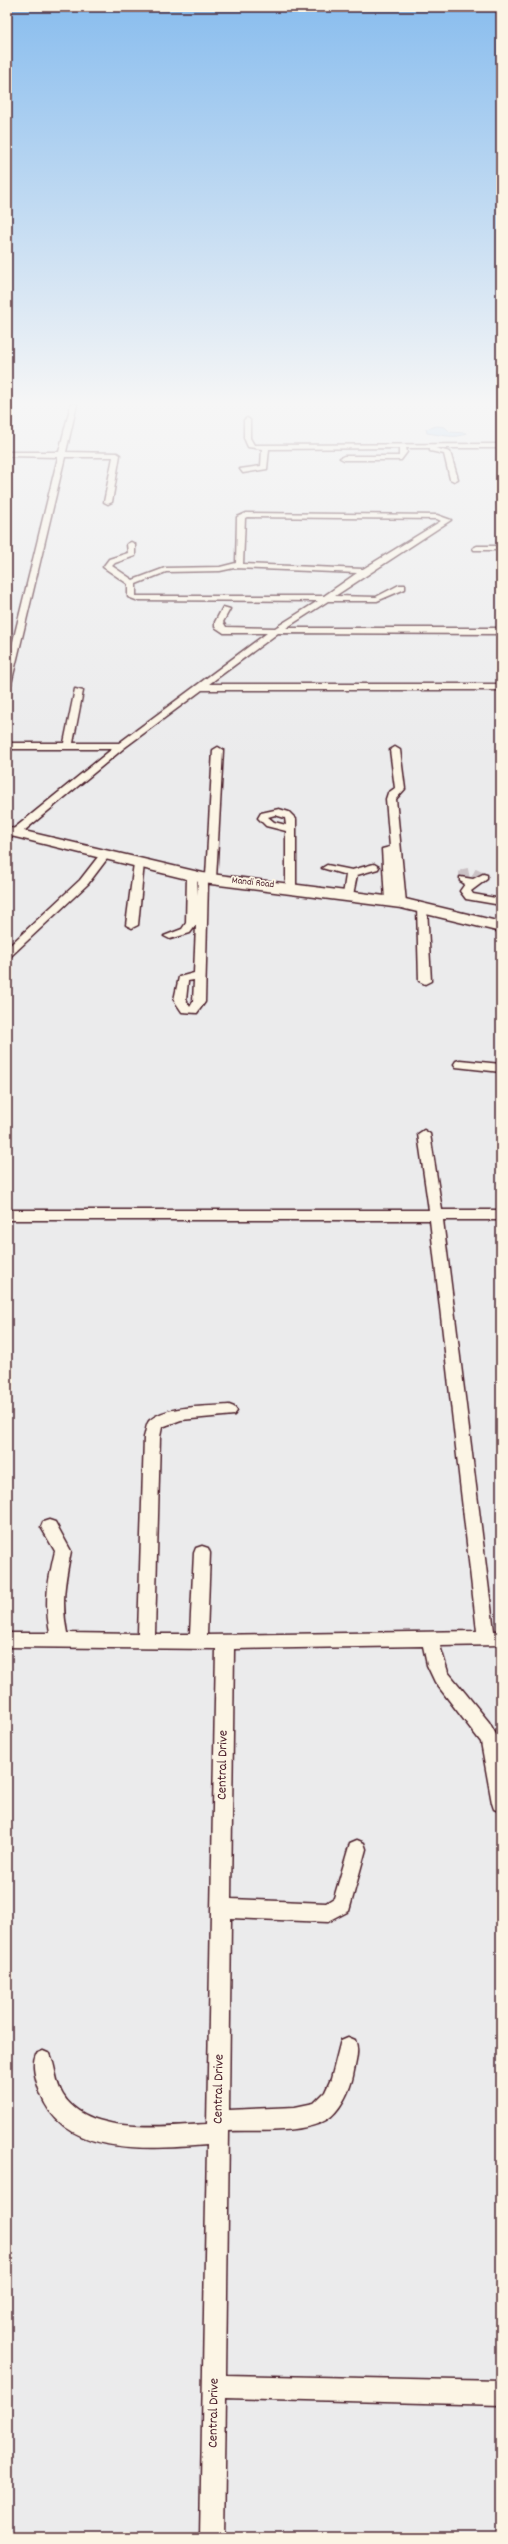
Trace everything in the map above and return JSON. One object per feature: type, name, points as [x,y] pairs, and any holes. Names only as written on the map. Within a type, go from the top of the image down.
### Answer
[{"type":"street","points":[[7,684],[45,523]]},
{"type":"street","points":[[132,583],[165,570],[220,569],[240,564],[241,523]]},
{"type":"street","points":[[11,832],[121,746],[274,631],[328,599],[365,571],[443,523]]},
{"type":"street","points":[[131,544],[132,554],[112,561],[107,567],[132,583]]},
{"type":"street","points":[[477,548],[501,548]]},
{"type":"street","points":[[234,566],[365,571]]},
{"type":"street","points":[[132,583],[132,597],[136,598],[377,599],[402,587]]},
{"type":"street","points":[[226,609],[219,622],[221,629],[274,631],[501,631]]},
{"type":"street","points":[[7,633],[19,632]]},
{"type":"street","points":[[199,687],[501,687]]},
{"type":"street","points":[[68,746],[78,692]]},
{"type":"street","points":[[7,746],[121,746]]},
{"type":"street","points":[[170,936],[186,930],[192,923],[202,878],[218,750]]},
{"type":"street","points":[[395,750],[400,788],[392,795],[391,799],[396,902]]},
{"type":"street","points":[[385,812],[396,902]]},
{"type":"street","points":[[291,829],[291,887]]},
{"type":"street","name":"Mandi Road","points":[[11,832],[202,878],[291,887],[396,902],[501,927]]},
{"type":"street","points":[[7,954],[84,882],[105,855]]},
{"type":"street","points":[[132,925],[139,863]]},
{"type":"street","points":[[327,868],[352,873],[374,867]]},
{"type":"street","points":[[348,895],[352,873]]},
{"type":"street","points":[[483,877],[480,881],[468,881],[466,888],[467,895],[501,902]]},
{"type":"street","points":[[200,974],[202,878]]},
{"type":"street","points":[[422,908],[425,981]]},
{"type":"street","points":[[460,1064],[501,1068]]},
{"type":"street","points":[[7,1640],[225,1642],[493,1638],[424,1134]]},
{"type":"street","points":[[7,1215],[501,1215]]},
{"type":"street","points":[[146,1641],[152,1437],[155,1424],[163,1419],[177,1416],[229,1411]]},
{"type":"street","points":[[49,1526],[60,1543],[63,1551],[54,1590],[54,1610],[60,1641]]},
{"type":"street","points":[[198,1642],[202,1553]]},
{"type":"street","points":[[430,1639],[436,1665],[441,1677],[483,1728],[490,1740],[501,1803]]},
{"type":"street","name":"Central Drive","points":[[212,2537],[225,1642]]},
{"type":"street","points":[[221,1908],[328,1913],[342,1904],[357,1849]]},
{"type":"street","points":[[43,2061],[49,2091],[57,2105],[78,2122],[104,2133],[138,2137],[295,2118],[320,2112],[332,2098],[341,2081],[348,2047]]},
{"type":"street","points":[[214,2386],[501,2393]]},
{"type":"tunnel","points":[[464,879],[464,874],[473,872],[483,877]]}]
